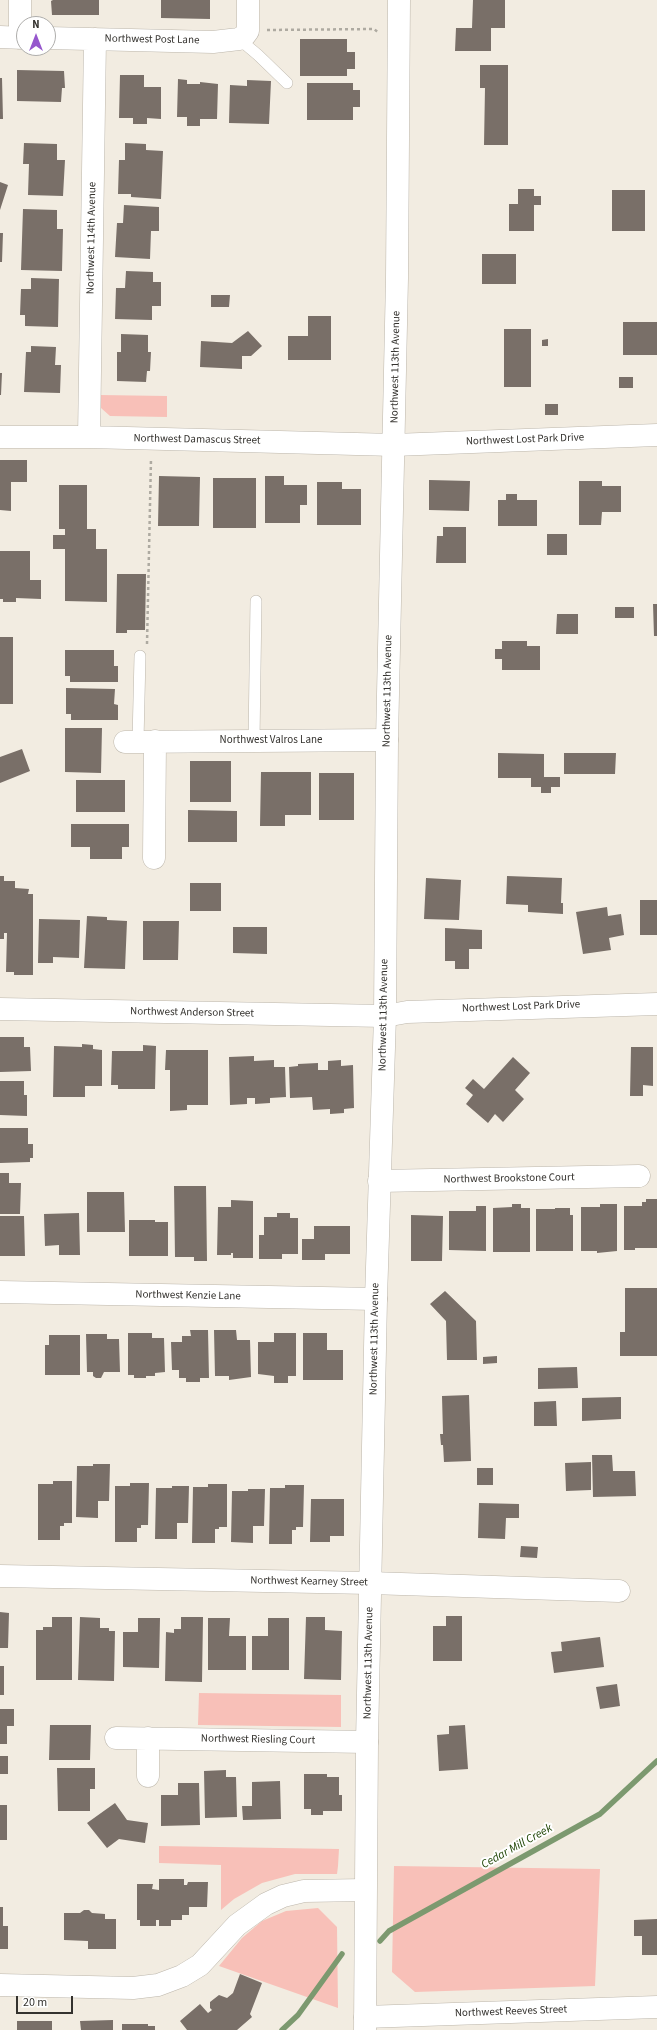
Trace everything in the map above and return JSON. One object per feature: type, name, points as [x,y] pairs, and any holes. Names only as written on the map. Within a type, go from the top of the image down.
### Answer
[{"type":"street","points":[[15,37],[20,0]]},
{"type":"street","points":[[245,32],[248,0]]},
{"type":"street","name":"Northwest 113th Avenue","points":[[365,2023],[367,1742],[376,1300],[385,1016],[387,740],[398,271],[399,0]]},
{"type":"street","name":"Northwest Post Lane","points":[[56,38],[213,42],[245,32]]},
{"type":"street","name":"Northwest 114th Avenue","points":[[89,438],[95,39]]},
{"type":"street","name":"Northwest Lost Park Drive","points":[[394,445],[657,435]]},
{"type":"street","name":"Northwest Damascus Street","points":[[0,438],[152,439],[394,445]]},
{"type":"street","name":"Northwest Valros Lane","points":[[139,742],[387,740]]},
{"type":"street","points":[[139,742],[154,858]]},
{"type":"street","name":"Northwest Lost Park Drive","points":[[385,1016],[407,1012],[657,1004]]},
{"type":"street","name":"Northwest Anderson Street","points":[[0,1009],[385,1016]]},
{"type":"street","name":"Northwest Brookstone Court","points":[[380,1181],[639,1176]]},
{"type":"street","name":"Northwest Kenzie Lane","points":[[0,1292],[376,1300]]},
{"type":"street","name":"Northwest Kearney Street","points":[[0,1576],[370,1583],[618,1591]]},
{"type":"street","name":"Northwest Riesling Court","points":[[116,1738],[367,1742]]},
{"type":"street","points":[[148,1738],[148,1776]]},
{"type":"street","points":[[0,1984],[133,1988],[158,1985],[182,1976],[200,1965],[236,1925],[266,1904],[283,1896],[304,1891],[365,1890]]},
{"type":"street","name":"Northwest Reeves Street","points":[[365,2023],[657,2007]]},
{"type":"lane","points":[[245,32],[258,55],[287,83]]},
{"type":"lane","points":[[254,741],[256,601]]},
{"type":"lane","points":[[139,742],[140,656]]},
{"type":"path","points":[[245,32],[374,29],[398,45]]},
{"type":"path","points":[[140,656],[147,645],[152,439]]},
{"type":"shaded area","points":[[100,395],[167,396],[167,417],[110,416],[101,408]]},
{"type":"shaded area","points":[[199,1693],[341,1695],[341,1727],[198,1725]]},
{"type":"shaded area","points":[[159,1846],[339,1849],[337,1874],[295,1874],[262,1883],[234,1899],[221,1910],[221,1865],[159,1863]]},
{"type":"shaded area","points":[[394,1866],[600,1869],[595,1986],[415,1992],[392,1972]]},
{"type":"shaded area","points":[[318,1908],[337,1927],[338,2008],[219,1966],[242,1938],[262,1921],[286,1911]]},
{"type":"building","points":[[99,0],[99,15],[52,15],[51,1]]},
{"type":"building","points":[[161,0],[210,0],[210,19],[161,18]]},
{"type":"building","points":[[473,0],[505,0],[505,28],[491,28],[491,51],[455,51],[456,28],[472,28]]},
{"type":"building","points":[[300,39],[347,39],[347,52],[355,52],[355,69],[347,69],[347,76],[300,76]]},
{"type":"building","points":[[480,65],[508,65],[508,145],[484,145],[485,88],[480,88]]},
{"type":"building","points":[[17,70],[64,71],[65,88],[62,88],[61,102],[17,101]]},
{"type":"building","points":[[120,75],[144,75],[144,87],[161,87],[161,119],[147,118],[147,124],[133,124],[133,118],[119,118]]},
{"type":"building","points":[[0,78],[2,78],[3,119],[0,119]]},
{"type":"building","points":[[178,79],[187,80],[187,84],[200,84],[200,82],[218,84],[217,119],[200,119],[200,126],[187,126],[187,117],[177,117]]},
{"type":"building","points":[[247,80],[271,81],[269,124],[229,123],[230,85],[247,86]]},
{"type":"building","points":[[307,83],[353,83],[353,90],[360,90],[360,107],[353,107],[353,120],[307,120]]},
{"type":"building","points":[[24,143],[57,144],[57,160],[65,160],[63,196],[28,195],[29,164],[23,164]]},
{"type":"building","points":[[125,143],[146,144],[146,150],[163,151],[161,199],[131,197],[131,194],[118,194],[119,160],[125,160]]},
{"type":"building","points":[[0,182],[8,185],[0,210]]},
{"type":"building","points":[[518,189],[534,189],[534,196],[541,196],[541,205],[534,205],[534,231],[509,231],[509,204],[518,204]]},
{"type":"building","points":[[612,190],[645,190],[645,231],[612,231]]},
{"type":"building","points":[[124,205],[159,207],[159,231],[151,231],[150,259],[115,257],[117,223],[123,223]]},
{"type":"building","points":[[23,209],[57,210],[57,229],[63,229],[62,271],[21,270]]},
{"type":"building","points":[[0,233],[3,233],[2,262],[0,262]]},
{"type":"building","points":[[482,254],[516,254],[516,284],[482,284]]},
{"type":"building","points":[[126,271],[153,272],[153,282],[161,282],[161,306],[152,306],[152,320],[115,319],[116,288],[125,288]]},
{"type":"building","points":[[31,278],[59,279],[58,327],[25,326],[25,315],[20,315],[21,289],[31,289]]},
{"type":"building","points":[[211,295],[230,295],[229,307],[211,307]]},
{"type":"building","points":[[308,316],[331,316],[331,360],[288,360],[288,336],[308,336]]},
{"type":"building","points":[[623,322],[657,322],[657,355],[623,355]]},
{"type":"building","points":[[504,329],[531,329],[531,387],[504,387]]},
{"type":"building","points":[[248,331],[262,346],[251,356],[242,356],[242,369],[200,367],[201,341],[232,343]]},
{"type":"building","points":[[121,334],[148,335],[148,352],[151,352],[150,371],[147,371],[146,382],[117,381],[117,352],[121,352]]},
{"type":"building","points":[[548,339],[548,346],[542,346],[542,340]]},
{"type":"building","points":[[31,346],[56,347],[55,365],[61,365],[60,393],[24,392],[26,352],[31,352]]},
{"type":"building","points":[[0,373],[2,373],[1,395],[0,395]]},
{"type":"building","points":[[619,377],[633,377],[633,388],[619,388]]},
{"type":"building","points":[[545,404],[558,404],[558,415],[545,415]]},
{"type":"building","points":[[0,460],[27,460],[27,482],[11,482],[11,511],[0,510]]},
{"type":"building","points":[[159,476],[200,477],[199,526],[158,526]]},
{"type":"building","points":[[265,476],[284,476],[284,485],[307,485],[307,505],[300,505],[300,523],[265,523]]},
{"type":"building","points":[[213,478],[256,478],[256,528],[213,528]]},
{"type":"building","points":[[429,480],[470,481],[469,511],[429,510]]},
{"type":"building","points":[[579,481],[602,481],[602,486],[621,486],[621,512],[602,512],[601,525],[579,525]]},
{"type":"building","points":[[317,482],[342,482],[342,489],[361,489],[361,525],[317,525]]},
{"type":"building","points":[[59,485],[87,485],[87,529],[96,529],[96,549],[107,549],[107,602],[65,601],[65,549],[53,549],[53,535],[65,535],[65,529],[59,529]]},
{"type":"building","points":[[506,494],[517,494],[517,500],[537,500],[537,526],[498,526],[498,500],[506,500]]},
{"type":"building","points":[[443,527],[466,527],[466,563],[436,563],[437,536],[443,536]]},
{"type":"building","points":[[547,534],[567,534],[567,555],[547,555]]},
{"type":"building","points":[[0,551],[30,551],[30,580],[41,580],[41,599],[16,598],[16,602],[3,602],[3,599],[0,599]]},
{"type":"building","points":[[117,574],[146,574],[145,630],[127,630],[127,633],[116,633]]},
{"type":"building","points":[[653,604],[657,604],[657,636],[654,636]]},
{"type":"building","points":[[615,607],[634,607],[634,618],[615,618]]},
{"type":"building","points":[[557,614],[578,614],[578,634],[556,634]]},
{"type":"building","points":[[0,637],[13,637],[13,704],[0,704]]},
{"type":"building","points":[[502,641],[527,641],[527,646],[540,646],[540,670],[502,670],[502,659],[495,659],[495,649],[502,649]]},
{"type":"building","points":[[65,650],[114,650],[114,666],[118,666],[118,682],[70,682],[70,676],[65,676]]},
{"type":"building","points":[[66,688],[115,689],[114,704],[118,705],[118,720],[71,720],[71,714],[66,714]]},
{"type":"building","points":[[65,728],[102,728],[101,773],[65,772]]},
{"type":"building","points":[[22,749],[30,771],[0,783],[0,757]]},
{"type":"building","points":[[498,753],[544,754],[544,777],[560,777],[560,787],[551,787],[551,793],[541,793],[541,787],[531,787],[531,778],[498,778]]},
{"type":"building","points":[[564,753],[616,753],[615,774],[564,774]]},
{"type":"building","points":[[190,761],[231,761],[231,802],[190,802]]},
{"type":"building","points":[[261,772],[311,772],[311,815],[285,815],[285,826],[260,826]]},
{"type":"building","points":[[319,773],[354,773],[354,820],[319,820]]},
{"type":"building","points":[[76,780],[125,780],[125,812],[76,812]]},
{"type":"building","points":[[188,810],[237,811],[237,842],[188,842]]},
{"type":"building","points":[[71,824],[129,824],[129,847],[122,847],[122,859],[90,859],[90,847],[71,847]]},
{"type":"building","points":[[0,876],[4,876],[4,881],[15,881],[15,888],[29,889],[28,894],[33,894],[33,975],[14,975],[14,972],[6,972],[7,933],[4,933],[4,939],[0,939]]},
{"type":"building","points":[[507,876],[562,878],[561,903],[563,903],[563,914],[528,912],[528,905],[506,904]]},
{"type":"building","points":[[426,878],[461,880],[459,920],[424,919]]},
{"type":"building","points":[[190,883],[221,883],[221,911],[190,911]]},
{"type":"building","points":[[640,900],[657,900],[657,935],[640,935]]},
{"type":"building","points":[[607,907],[608,916],[621,914],[624,935],[609,938],[611,950],[583,954],[576,912]]},
{"type":"building","points":[[87,916],[107,917],[107,920],[127,921],[125,969],[84,968]]},
{"type":"building","points":[[39,919],[80,920],[79,958],[53,957],[53,963],[38,963]]},
{"type":"building","points":[[143,921],[179,921],[178,960],[143,960]]},
{"type":"building","points":[[233,927],[267,927],[267,954],[233,953]]},
{"type":"building","points":[[445,928],[482,930],[482,949],[469,949],[469,969],[455,969],[455,961],[445,961]]},
{"type":"building","points":[[0,1037],[24,1037],[24,1047],[30,1047],[31,1071],[0,1072]]},
{"type":"building","points":[[82,1044],[93,1045],[93,1049],[102,1050],[102,1086],[85,1086],[85,1097],[53,1097],[54,1046],[82,1047]]},
{"type":"building","points":[[143,1045],[156,1046],[155,1089],[118,1089],[118,1085],[111,1085],[112,1051],[143,1051]]},
{"type":"building","points":[[631,1047],[653,1047],[653,1086],[643,1085],[643,1096],[630,1096]]},
{"type":"building","points":[[166,1050],[208,1050],[208,1105],[187,1105],[187,1110],[170,1111],[170,1070],[165,1070]]},
{"type":"building","points":[[254,1056],[254,1061],[274,1060],[274,1067],[285,1067],[286,1097],[270,1098],[270,1103],[255,1104],[255,1098],[247,1098],[247,1104],[230,1105],[229,1057]]},
{"type":"building","points":[[513,1057],[530,1073],[515,1090],[524,1099],[503,1122],[495,1114],[488,1123],[466,1104],[473,1095],[465,1088],[473,1079],[484,1089]]},
{"type":"building","points":[[341,1060],[341,1066],[353,1065],[354,1108],[344,1109],[344,1113],[330,1114],[330,1109],[313,1110],[312,1097],[290,1098],[289,1067],[298,1066],[298,1064],[318,1063],[318,1070],[328,1070],[328,1061]]},
{"type":"building","points":[[0,1081],[24,1081],[24,1095],[27,1095],[27,1116],[0,1115]]},
{"type":"building","points":[[0,1128],[28,1128],[28,1144],[33,1144],[33,1158],[30,1158],[30,1162],[0,1163]]},
{"type":"building","points":[[0,1173],[9,1173],[9,1183],[21,1183],[20,1214],[0,1214]]},
{"type":"building","points":[[174,1186],[206,1186],[207,1261],[194,1261],[194,1257],[175,1257]]},
{"type":"building","points":[[87,1192],[124,1192],[125,1232],[87,1232]]},
{"type":"building","points":[[646,1199],[657,1199],[657,1248],[635,1248],[635,1250],[624,1250],[624,1206],[642,1206],[642,1202],[646,1202]]},
{"type":"building","points":[[231,1200],[253,1201],[253,1258],[233,1258],[233,1253],[231,1253],[231,1255],[217,1255],[218,1207],[231,1207]]},
{"type":"building","points":[[512,1204],[521,1204],[521,1208],[530,1208],[530,1252],[493,1252],[493,1208],[512,1207]]},
{"type":"building","points":[[600,1204],[617,1204],[617,1251],[597,1253],[597,1251],[581,1251],[581,1207],[600,1207]]},
{"type":"building","points":[[476,1206],[486,1206],[486,1251],[449,1250],[449,1211],[476,1211]]},
{"type":"building","points":[[570,1208],[570,1215],[573,1215],[573,1251],[536,1251],[536,1209]]},
{"type":"building","points":[[79,1213],[80,1255],[59,1255],[59,1245],[45,1246],[44,1214]]},
{"type":"building","points":[[277,1213],[290,1213],[290,1218],[298,1218],[298,1254],[282,1254],[282,1259],[259,1259],[259,1235],[264,1235],[264,1217],[277,1217]]},
{"type":"building","points":[[411,1215],[443,1216],[442,1261],[411,1261]]},
{"type":"building","points":[[0,1216],[24,1216],[25,1256],[0,1256]]},
{"type":"building","points":[[129,1220],[155,1220],[155,1222],[168,1222],[168,1256],[129,1256]]},
{"type":"building","points":[[314,1226],[350,1226],[350,1254],[325,1254],[325,1260],[302,1260],[302,1239],[314,1239]]},
{"type":"building","points":[[625,1288],[657,1288],[657,1356],[620,1356],[620,1332],[625,1332]]},
{"type":"building","points":[[445,1291],[476,1321],[477,1360],[447,1360],[446,1321],[430,1304]]},
{"type":"building","points":[[190,1330],[208,1330],[209,1378],[200,1378],[200,1382],[186,1382],[186,1378],[179,1378],[179,1370],[172,1370],[171,1342],[182,1342],[182,1336],[191,1336]]},
{"type":"building","points":[[214,1330],[236,1330],[237,1340],[250,1340],[251,1377],[229,1380],[229,1376],[215,1376]]},
{"type":"building","points":[[128,1333],[152,1333],[152,1338],[164,1338],[165,1372],[155,1373],[155,1376],[146,1376],[146,1378],[134,1378],[134,1375],[128,1375]]},
{"type":"building","points":[[274,1333],[296,1333],[296,1376],[288,1376],[288,1383],[274,1383],[274,1376],[258,1374],[258,1342],[274,1342]]},
{"type":"building","points":[[303,1333],[327,1333],[327,1350],[343,1350],[343,1380],[303,1380]]},
{"type":"building","points":[[86,1334],[107,1334],[107,1339],[119,1339],[120,1372],[104,1372],[101,1378],[96,1378],[93,1376],[93,1372],[87,1372]]},
{"type":"building","points":[[49,1335],[80,1335],[80,1375],[45,1375],[45,1345],[49,1345]]},
{"type":"building","points":[[497,1356],[497,1363],[483,1364],[483,1357]]},
{"type":"building","points":[[577,1367],[578,1388],[538,1389],[538,1368]]},
{"type":"building","points":[[469,1395],[471,1461],[444,1462],[443,1445],[441,1445],[440,1434],[443,1434],[442,1396]]},
{"type":"building","points":[[621,1397],[621,1419],[582,1421],[582,1398]]},
{"type":"building","points":[[556,1401],[557,1426],[534,1426],[534,1402]]},
{"type":"building","points":[[592,1455],[612,1455],[613,1471],[635,1471],[636,1496],[593,1497]]},
{"type":"building","points":[[591,1462],[591,1490],[566,1491],[565,1463]]},
{"type":"building","points":[[93,1464],[110,1464],[109,1501],[98,1501],[98,1518],[76,1517],[77,1466],[93,1466]]},
{"type":"building","points":[[477,1468],[493,1468],[493,1485],[477,1485]]},
{"type":"building","points":[[53,1481],[72,1481],[72,1523],[64,1523],[64,1526],[60,1526],[60,1540],[38,1540],[38,1484],[53,1484]]},
{"type":"building","points":[[130,1483],[149,1483],[148,1525],[141,1525],[141,1528],[137,1528],[137,1542],[115,1542],[115,1486],[130,1486]]},
{"type":"building","points":[[208,1484],[227,1484],[227,1527],[219,1527],[219,1529],[215,1529],[215,1543],[192,1543],[193,1487],[208,1487]]},
{"type":"building","points":[[285,1485],[304,1485],[303,1527],[296,1527],[296,1530],[292,1530],[292,1544],[269,1544],[270,1488],[285,1488]]},
{"type":"building","points":[[172,1486],[189,1486],[188,1523],[177,1523],[177,1539],[155,1539],[156,1488],[172,1488]]},
{"type":"building","points":[[248,1489],[265,1489],[264,1526],[253,1526],[253,1543],[231,1542],[232,1491],[248,1491]]},
{"type":"building","points":[[311,1499],[344,1499],[344,1536],[330,1536],[330,1542],[310,1542]]},
{"type":"building","points":[[479,1503],[519,1504],[519,1518],[506,1518],[505,1539],[478,1538]]},
{"type":"building","points":[[521,1546],[538,1547],[537,1558],[520,1557]]},
{"type":"building","points":[[0,1612],[9,1613],[8,1648],[0,1648]]},
{"type":"building","points":[[446,1616],[462,1616],[462,1661],[433,1661],[433,1626],[446,1626]]},
{"type":"building","points":[[52,1617],[72,1617],[72,1680],[36,1680],[36,1630],[43,1630],[43,1627],[52,1627]]},
{"type":"building","points":[[80,1617],[100,1618],[100,1628],[109,1628],[109,1631],[115,1631],[114,1681],[78,1680]]},
{"type":"building","points":[[181,1617],[203,1617],[202,1682],[165,1681],[166,1632],[174,1633],[174,1629],[181,1629]]},
{"type":"building","points":[[306,1617],[325,1617],[325,1630],[342,1631],[341,1680],[304,1679]]},
{"type":"building","points":[[138,1618],[160,1618],[159,1668],[123,1667],[123,1632],[138,1632]]},
{"type":"building","points":[[208,1618],[230,1618],[229,1636],[246,1636],[246,1670],[208,1670]]},
{"type":"building","points":[[268,1618],[289,1618],[289,1670],[252,1670],[252,1636],[268,1636]]},
{"type":"building","points":[[600,1637],[604,1667],[554,1673],[551,1652],[562,1651],[561,1642]]},
{"type":"building","points":[[0,1666],[4,1666],[4,1695],[0,1695]]},
{"type":"building","points":[[617,1684],[620,1706],[600,1709],[596,1687]]},
{"type":"building","points":[[0,1709],[14,1709],[14,1726],[7,1726],[7,1744],[0,1744]]},
{"type":"building","points":[[50,1725],[91,1725],[90,1760],[49,1760]]},
{"type":"building","points":[[465,1725],[468,1769],[439,1771],[437,1735],[449,1734],[449,1726]]},
{"type":"building","points":[[0,1756],[8,1756],[8,1774],[0,1774]]},
{"type":"building","points":[[57,1768],[95,1768],[95,1789],[90,1789],[90,1811],[58,1811]]},
{"type":"building","points":[[226,1770],[226,1777],[236,1777],[237,1817],[205,1818],[204,1771]]},
{"type":"building","points":[[304,1774],[327,1774],[327,1777],[339,1777],[339,1795],[342,1795],[342,1811],[323,1811],[323,1815],[311,1815],[311,1809],[304,1809]]},
{"type":"building","points":[[280,1781],[281,1819],[243,1820],[242,1806],[252,1806],[252,1782]]},
{"type":"building","points":[[178,1783],[199,1783],[200,1825],[161,1826],[161,1795],[178,1795]]},
{"type":"building","points":[[115,1803],[127,1820],[148,1823],[145,1843],[119,1839],[107,1848],[87,1823]]},
{"type":"building","points":[[0,1805],[7,1805],[7,1840],[0,1840]]},
{"type":"building","points":[[159,1879],[184,1879],[184,1885],[187,1885],[188,1882],[208,1882],[207,1907],[189,1907],[189,1915],[182,1915],[182,1920],[171,1920],[171,1926],[159,1926],[159,1920],[156,1920],[156,1926],[140,1926],[140,1920],[137,1920],[137,1884],[153,1884],[152,1889],[159,1890]]},
{"type":"building","points":[[0,1907],[3,1907],[3,1926],[8,1926],[8,1949],[0,1949]]},
{"type":"building","points":[[84,1910],[89,1910],[92,1913],[105,1914],[105,1919],[116,1919],[116,1949],[88,1949],[88,1941],[64,1940],[64,1913],[80,1913]]},
{"type":"building","points":[[657,1919],[657,1955],[642,1955],[642,1936],[634,1936],[634,1920]]},
{"type":"building","points":[[240,1974],[262,1983],[250,2014],[252,2017],[237,2030],[187,2030],[180,2021],[200,2004],[208,2013],[212,2010],[210,2008],[210,2002],[219,1995],[227,1998],[233,1993]]},
{"type":"building","points":[[113,2020],[113,2030],[81,2030],[80,2021]]},
{"type":"building","points":[[17,2021],[52,2021],[52,2030],[17,2030]]},
{"type":"building","points":[[122,2024],[148,2024],[148,2026],[155,2026],[155,2030],[122,2030]]},
{"type":"waterway","name":"Cedar Mill Creek","points":[[380,1941],[389,1931],[600,1814],[657,1761]]},
{"type":"waterway","name":"Cedar Mill Creek","points":[[282,2030],[298,2015],[342,1954]]}]
